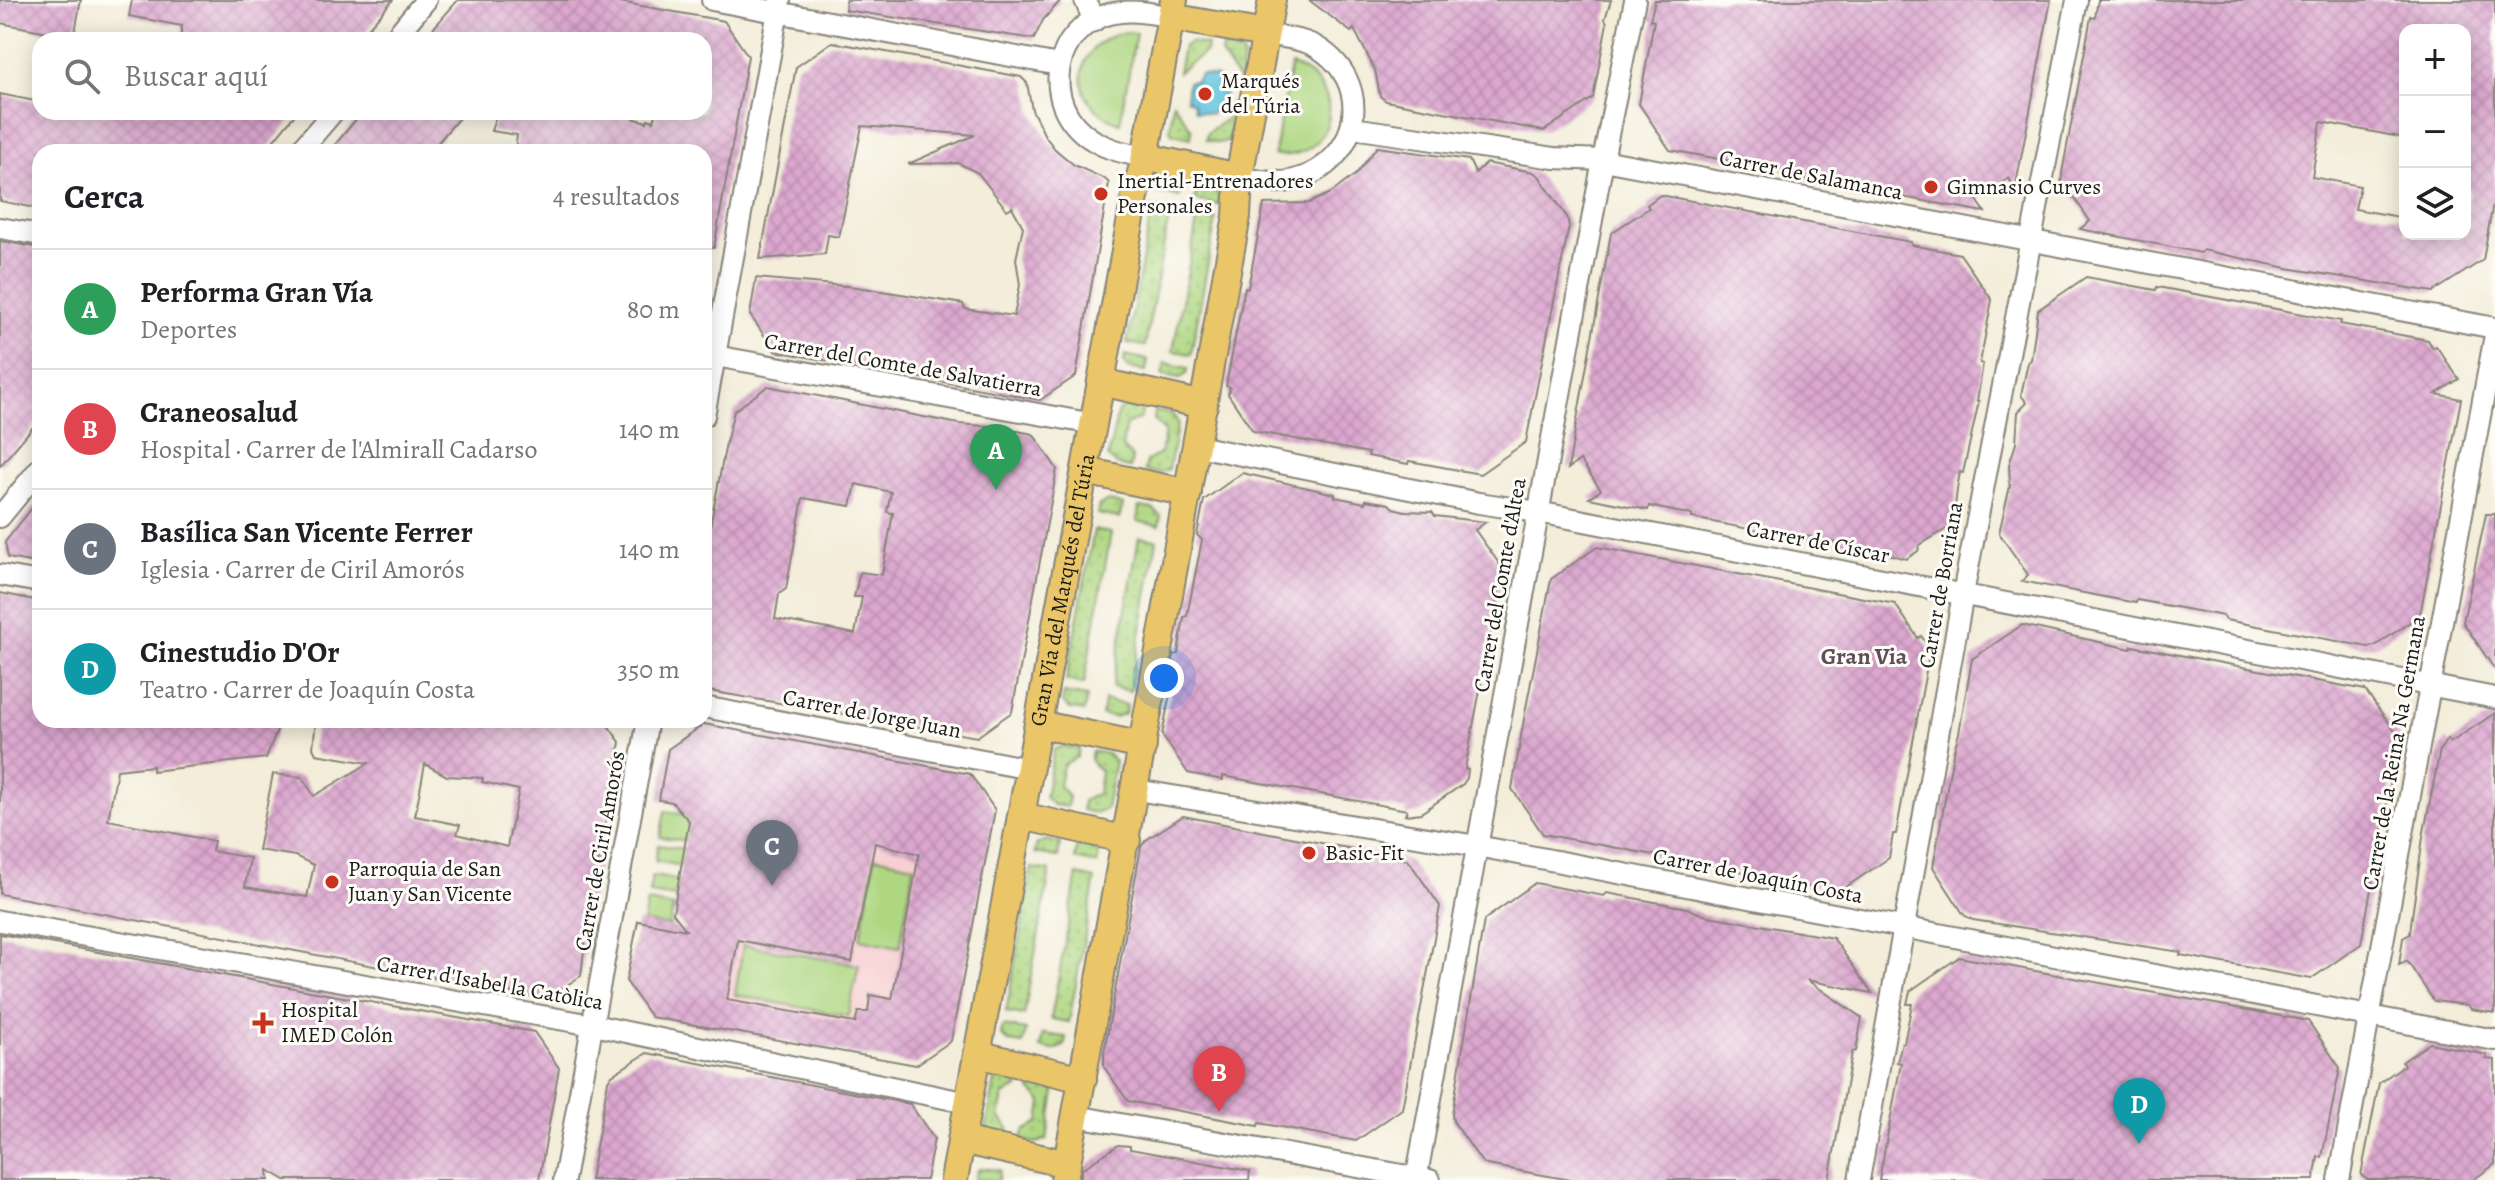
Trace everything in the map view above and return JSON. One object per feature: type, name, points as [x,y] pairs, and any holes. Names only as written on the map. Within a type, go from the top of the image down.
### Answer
[{"type":"main road","points":[[961,1140],[1066,1172],[1197,446],[1237,216],[1239,177],[1272,0]]},
{"type":"main road","points":[[1172,8],[1265,34]]},
{"type":"main road","name":"Gran Via del Marqués del Túria","points":[[954,1180],[1172,8]]},
{"type":"main road","points":[[1145,157],[1239,177]]},
{"type":"main road","points":[[1101,382],[1204,405]]},
{"type":"main road","points":[[1085,471],[1188,493]]},
{"type":"main road","points":[[1038,724],[1143,746]]},
{"type":"main road","points":[[1022,816],[1127,840]]},
{"type":"main road","points":[[977,1054],[1083,1079]]},
{"type":"street","points":[[400,32],[426,0]]},
{"type":"street","points":[[712,0],[779,6],[1059,65]]},
{"type":"street","points":[[1085,0],[1094,21]]},
{"type":"street","name":"Carrer del Comte d'Altea","points":[[1421,1179],[1477,846],[1635,0]]},
{"type":"street","name":"Carrer de Borriana","points":[[1859,1180],[1963,594],[2077,0]]},
{"type":"street","points":[[712,345],[779,6]]},
{"type":"street","points":[[1145,157],[1101,144],[1077,127],[1061,106],[1057,86],[1059,65],[1066,48],[1094,21],[1121,11],[1172,8]]},
{"type":"street","points":[[1239,177],[1278,182],[1312,174],[1331,162],[1344,147],[1353,128],[1353,97],[1340,68],[1312,44],[1265,34]]},
{"type":"street","points":[[306,144],[326,120]]},
{"type":"street","name":"Carrer de Salamanca","points":[[1353,128],[1554,158],[1603,160],[2495,328]]},
{"type":"street","points":[[0,228],[32,234]]},
{"type":"street","name":"Carrer de la Reina Na Germana","points":[[2339,1180],[2495,335]]},
{"type":"street","name":"Carrer del Comte de Salvatierra","points":[[712,355],[1094,424]]},
{"type":"street","name":"Carrer de Císcar","points":[[1197,446],[2495,698]]},
{"type":"street","points":[[0,517],[32,478]]},
{"type":"street","points":[[0,575],[32,581]]},
{"type":"street","name":"Carrer de Jorge Juan","points":[[712,709],[1030,769]]},
{"type":"street","name":"Carrer de Ciril Amorós","points":[[564,1180],[647,728]]},
{"type":"street","name":"Carrer de Joaquín Costa","points":[[1136,790],[1477,846],[2495,1040]]},
{"type":"street","name":"Carrer d'Isabel la Catòlica","points":[[0,921],[593,1025],[968,1103]]},
{"type":"street","points":[[1076,1116],[1421,1179]]},
{"type":"shaded area","points":[[874,843],[919,854],[892,999],[870,996],[860,1055],[679,1022],[696,932],[852,962]]},
{"type":"green space","points":[[1126,32],[1136,33],[1120,123],[1102,115],[1090,103],[1082,75],[1094,48],[1108,38]]},
{"type":"green space","points":[[1190,42],[1207,45],[1206,52],[1178,72],[1183,47]]},
{"type":"green space","points":[[1222,47],[1243,54],[1240,83],[1221,54]]},
{"type":"green space","points":[[1291,65],[1310,75],[1322,88],[1328,104],[1328,120],[1322,135],[1311,147],[1295,154],[1274,155]]},
{"type":"green space","points":[[1173,102],[1192,130],[1191,138],[1170,131]]},
{"type":"green space","points":[[1235,113],[1228,141],[1218,143],[1206,140],[1207,133]]},
{"type":"green space","points":[[1164,182],[1182,185],[1179,197],[1156,192],[1157,186]]},
{"type":"green space","points":[[1198,188],[1216,192],[1220,198],[1219,205],[1195,200]]},
{"type":"green space","points":[[1152,208],[1170,211],[1145,346],[1127,343]]},
{"type":"green space","points":[[1198,216],[1216,219],[1191,354],[1173,351]]},
{"type":"green space","points":[[1125,355],[1148,360],[1146,371],[1128,368]]},
{"type":"green space","points":[[1165,363],[1188,368],[1187,374],[1180,378],[1162,375]]},
{"type":"green space","points":[[1126,406],[1142,409],[1141,418],[1126,425],[1122,446],[1132,458],[1130,468],[1117,465],[1108,457],[1118,411]]},
{"type":"green space","points":[[1155,411],[1172,414],[1178,422],[1169,469],[1159,473],[1145,471],[1147,461],[1161,453],[1165,432],[1154,420]]},
{"type":"green space","points":[[1109,501],[1123,505],[1119,518],[1097,514],[1099,505]]},
{"type":"green space","points":[[1139,507],[1153,509],[1161,516],[1159,526],[1137,521]]},
{"type":"green space","points":[[1094,530],[1111,533],[1084,684],[1066,680]]},
{"type":"green space","points":[[1139,537],[1157,540],[1130,691],[1112,687]]},
{"type":"green space","points":[[1064,693],[1087,697],[1084,711],[1070,709],[1062,702]]},
{"type":"green space","points":[[1104,700],[1127,705],[1125,713],[1115,717],[1102,715]]},
{"type":"green space","points":[[1063,746],[1079,749],[1077,757],[1063,765],[1059,786],[1069,797],[1067,807],[1053,805],[1045,797],[1054,750]]},
{"type":"green space","points":[[1092,751],[1108,754],[1115,762],[1106,809],[1095,813],[1082,810],[1083,801],[1098,793],[1101,772],[1090,760]]},
{"type":"green space","points":[[665,811],[690,816],[687,841],[660,837]]},
{"type":"green space","points":[[1047,840],[1060,843],[1058,857],[1035,853],[1037,844]]},
{"type":"green space","points":[[658,845],[685,849],[682,866],[655,861]]},
{"type":"green space","points":[[1077,845],[1091,847],[1099,854],[1097,864],[1075,859]]},
{"type":"green space","points":[[875,857],[914,865],[900,947],[860,939]]},
{"type":"green space","points":[[1032,868],[1050,871],[1024,1015],[1006,1012]]},
{"type":"green space","points":[[1077,875],[1095,879],[1069,1022],[1051,1019]]},
{"type":"green space","points":[[652,876],[679,880],[676,897],[649,893]]},
{"type":"green space","points":[[647,902],[674,907],[670,926],[643,922]]},
{"type":"green space","points":[[743,945],[859,965],[848,1016],[735,995]]},
{"type":"green space","points":[[1003,1026],[1026,1030],[1023,1044],[1009,1042],[1001,1035]]},
{"type":"green space","points":[[1043,1034],[1066,1037],[1064,1046],[1054,1050],[1040,1048]]},
{"type":"green space","points":[[1004,1076],[1020,1079],[1018,1088],[1003,1095],[999,1117],[1009,1128],[1007,1138],[994,1135],[986,1128],[995,1081]]},
{"type":"green space","points":[[1033,1081],[1049,1084],[1055,1092],[1047,1139],[1036,1143],[1022,1141],[1024,1131],[1039,1123],[1042,1102],[1031,1090]]},
{"type":"green space","points":[[982,1168],[1000,1170],[998,1180],[975,1180],[977,1171]]},
{"type":"water","points":[[1200,74],[1217,77],[1225,89],[1222,106],[1215,107],[1211,114],[1195,111],[1193,103],[1186,99],[1188,82],[1196,81]]},
{"type":"building","points":[[0,0],[81,0],[75,32],[48,32],[0,23]]},
{"type":"building","points":[[132,0],[393,0],[365,32],[181,32],[182,26],[129,16]]},
{"type":"building","points":[[458,0],[609,0],[724,21],[748,56],[714,248],[712,144],[516,144],[517,135],[491,131],[494,120],[712,120],[712,32],[430,32]]},
{"type":"building","points":[[846,0],[1061,0],[1043,20],[1034,39],[845,10]]},
{"type":"building","points":[[1309,0],[1611,0],[1605,19],[1607,23],[1593,98],[1544,131],[1386,101],[1380,96],[1375,70],[1354,29],[1351,32]]},
{"type":"building","points":[[1655,0],[2051,0],[2015,190],[2009,178],[1977,200],[1985,212],[1798,178],[1789,175],[1790,172],[1670,150],[1639,104]]},
{"type":"building","points":[[2098,0],[2495,0],[2495,192],[2483,260],[2433,292],[2080,229],[2090,221],[2069,190],[2061,195],[2062,173],[2091,17],[2095,18]]},
{"type":"building","points":[[832,42],[1021,77],[1027,83],[1032,110],[1055,149],[1074,165],[1109,183],[1076,376],[1040,400],[775,351],[750,315],[756,278],[857,287],[963,304],[965,309],[1014,316],[1020,285],[1016,259],[1023,227],[1012,207],[1007,210],[978,173],[958,163],[908,164],[975,135],[862,126],[839,237],[828,235],[825,254],[760,259],[796,67]]},
{"type":"building","points":[[0,94],[32,100],[32,120],[290,120],[271,144],[32,144],[32,207],[0,201]]},
{"type":"building","points":[[355,120],[457,120],[437,144],[336,144]]},
{"type":"building","points":[[1377,147],[1469,160],[1475,173],[1486,163],[1533,172],[1567,217],[1569,226],[1526,442],[1480,474],[1409,461],[1408,464],[1368,456],[1369,453],[1253,431],[1228,394],[1230,387],[1226,386],[1240,312],[1245,287],[1248,288],[1264,204],[1309,203],[1331,193],[1356,174]]},
{"type":"building","points":[[1660,195],[1960,254],[1992,300],[1980,363],[1983,364],[1979,401],[1963,473],[1960,472],[1953,525],[1920,545],[1918,551],[1906,559],[1858,546],[1806,536],[1806,540],[1692,518],[1692,515],[1649,506],[1648,510],[1589,498],[1601,490],[1580,460],[1568,469],[1611,233],[1649,208],[1647,205]]},
{"type":"building","points":[[0,241],[32,247],[32,428],[0,466]]},
{"type":"building","points":[[2086,277],[2341,321],[2340,324],[2428,340],[2433,348],[2436,346],[2459,379],[2436,394],[2461,399],[2420,615],[2375,646],[2368,647],[2226,620],[2223,616],[2022,581],[2028,575],[1999,533],[2010,486],[2009,465],[2016,443],[2018,412],[2027,403],[2021,395],[2031,360],[2038,310]]},
{"type":"building","points":[[768,386],[959,424],[1033,434],[1057,469],[1012,712],[977,737],[712,692],[712,517],[734,411]],"holes":[[[856,484],[891,492],[887,512],[893,513],[882,575],[860,572],[854,597],[862,597],[855,634],[775,619],[779,594],[786,589],[803,498],[851,506]]]},
{"type":"building","points":[[1242,473],[1335,494],[1335,497],[1389,504],[1405,511],[1432,512],[1435,516],[1486,522],[1475,530],[1503,569],[1465,769],[1468,770],[1467,778],[1421,813],[1405,815],[1407,810],[1223,776],[1223,780],[1188,773],[1162,735],[1176,663],[1173,661],[1174,655],[1178,654],[1202,540],[1197,535],[1204,500]]},
{"type":"building","points":[[32,508],[32,562],[8,558],[5,542]]},
{"type":"building","points":[[2486,514],[2495,514],[2495,670],[2463,622]]},
{"type":"building","points":[[1597,547],[1895,604],[1918,638],[1921,636],[1930,649],[1889,858],[1843,889],[1815,884],[1815,888],[1543,834],[1512,789],[1525,713],[1551,579]]},
{"type":"building","points":[[0,593],[32,599],[32,728],[278,728],[266,758],[152,771],[153,766],[117,770],[108,820],[214,841],[212,851],[250,858],[245,887],[307,897],[314,865],[295,856],[258,850],[273,774],[302,777],[314,796],[369,763],[316,754],[313,748],[315,728],[610,728],[620,742],[587,925],[581,976],[545,999],[0,894]],"holes":[[[425,764],[447,776],[483,778],[482,782],[519,790],[507,847],[457,834],[460,825],[415,816]]]},
{"type":"building","points":[[2022,625],[2131,649],[2132,646],[2365,690],[2399,737],[2361,944],[2311,979],[2180,955],[2181,952],[1973,920],[1964,915],[1933,867],[1972,659]]},
{"type":"building","points":[[2495,713],[2495,1013],[2471,1009],[2468,1005],[2434,1001],[2407,961],[2399,965],[2403,938],[2410,934],[2423,837],[2440,750],[2447,739],[2450,743]]},
{"type":"building","points":[[712,726],[970,774],[995,810],[951,1041],[916,1065],[651,1017],[626,981],[638,921],[686,930],[673,913],[689,821],[672,802],[659,800],[668,749],[698,728],[712,728]],"holes":[[[875,843],[919,854],[892,999],[870,995],[868,1012],[858,1012],[855,1023],[727,1000],[738,940],[852,962]]]},
{"type":"building","points":[[1183,816],[1408,860],[1440,906],[1402,1109],[1356,1141],[1128,1101],[1104,1067],[1104,1052],[1141,847],[1146,840]]},
{"type":"building","points":[[1535,883],[1604,896],[1607,893],[1687,908],[1703,915],[1833,938],[1872,993],[1807,980],[1862,1018],[1856,1051],[1852,1052],[1829,1180],[1571,1180],[1487,1165],[1481,1161],[1453,1121],[1452,1114],[1484,920]]},
{"type":"building","points":[[0,934],[534,1032],[559,1068],[539,1180],[285,1180],[268,1170],[269,1180],[0,1180]]},
{"type":"building","points":[[1959,957],[2308,1021],[2340,1068],[2322,1157],[2318,1157],[2314,1180],[1879,1180],[1901,1063],[1897,1062],[1912,1004],[1907,1004],[1910,991]]},
{"type":"building","points":[[2430,1043],[2487,1055],[2486,1059],[2495,1060],[2495,1164],[2473,1180],[2368,1180],[2361,1175],[2379,1083]]},
{"type":"building","points":[[647,1053],[910,1104],[934,1139],[926,1180],[590,1180],[608,1081],[612,1075]]},
{"type":"building","points":[[1118,1145],[1250,1171],[1249,1180],[1080,1180],[1082,1169]]},
{"type":"place","name":"Marqués del Túria","points":[[1205,94]]},
{"type":"place","name":"Gimnasio Curves","points":[[1931,187]]},
{"type":"place","name":"Inertial-Entrenadores Personales","points":[[1101,194]]},
{"type":"place","name":"Performa Gran Vía","points":[[996,490]]},
{"type":"place","name":"Basic-Fit","points":[[1309,853]]},
{"type":"place","name":"Parroquia de San Juan y San Vicente","points":[[332,882]]},
{"type":"place","name":"Basílica San Vicente Ferrer","points":[[772,886]]},
{"type":"place","name":"Hospital IMED Colón","points":[[263,1023]]},
{"type":"place","name":"Craneosalud","points":[[1219,1112]]},
{"type":"place","name":"Cinestudio D'Or","points":[[2139,1144]]},
{"type":"district","name":"Gran Via","points":[[1864,656]]}]
